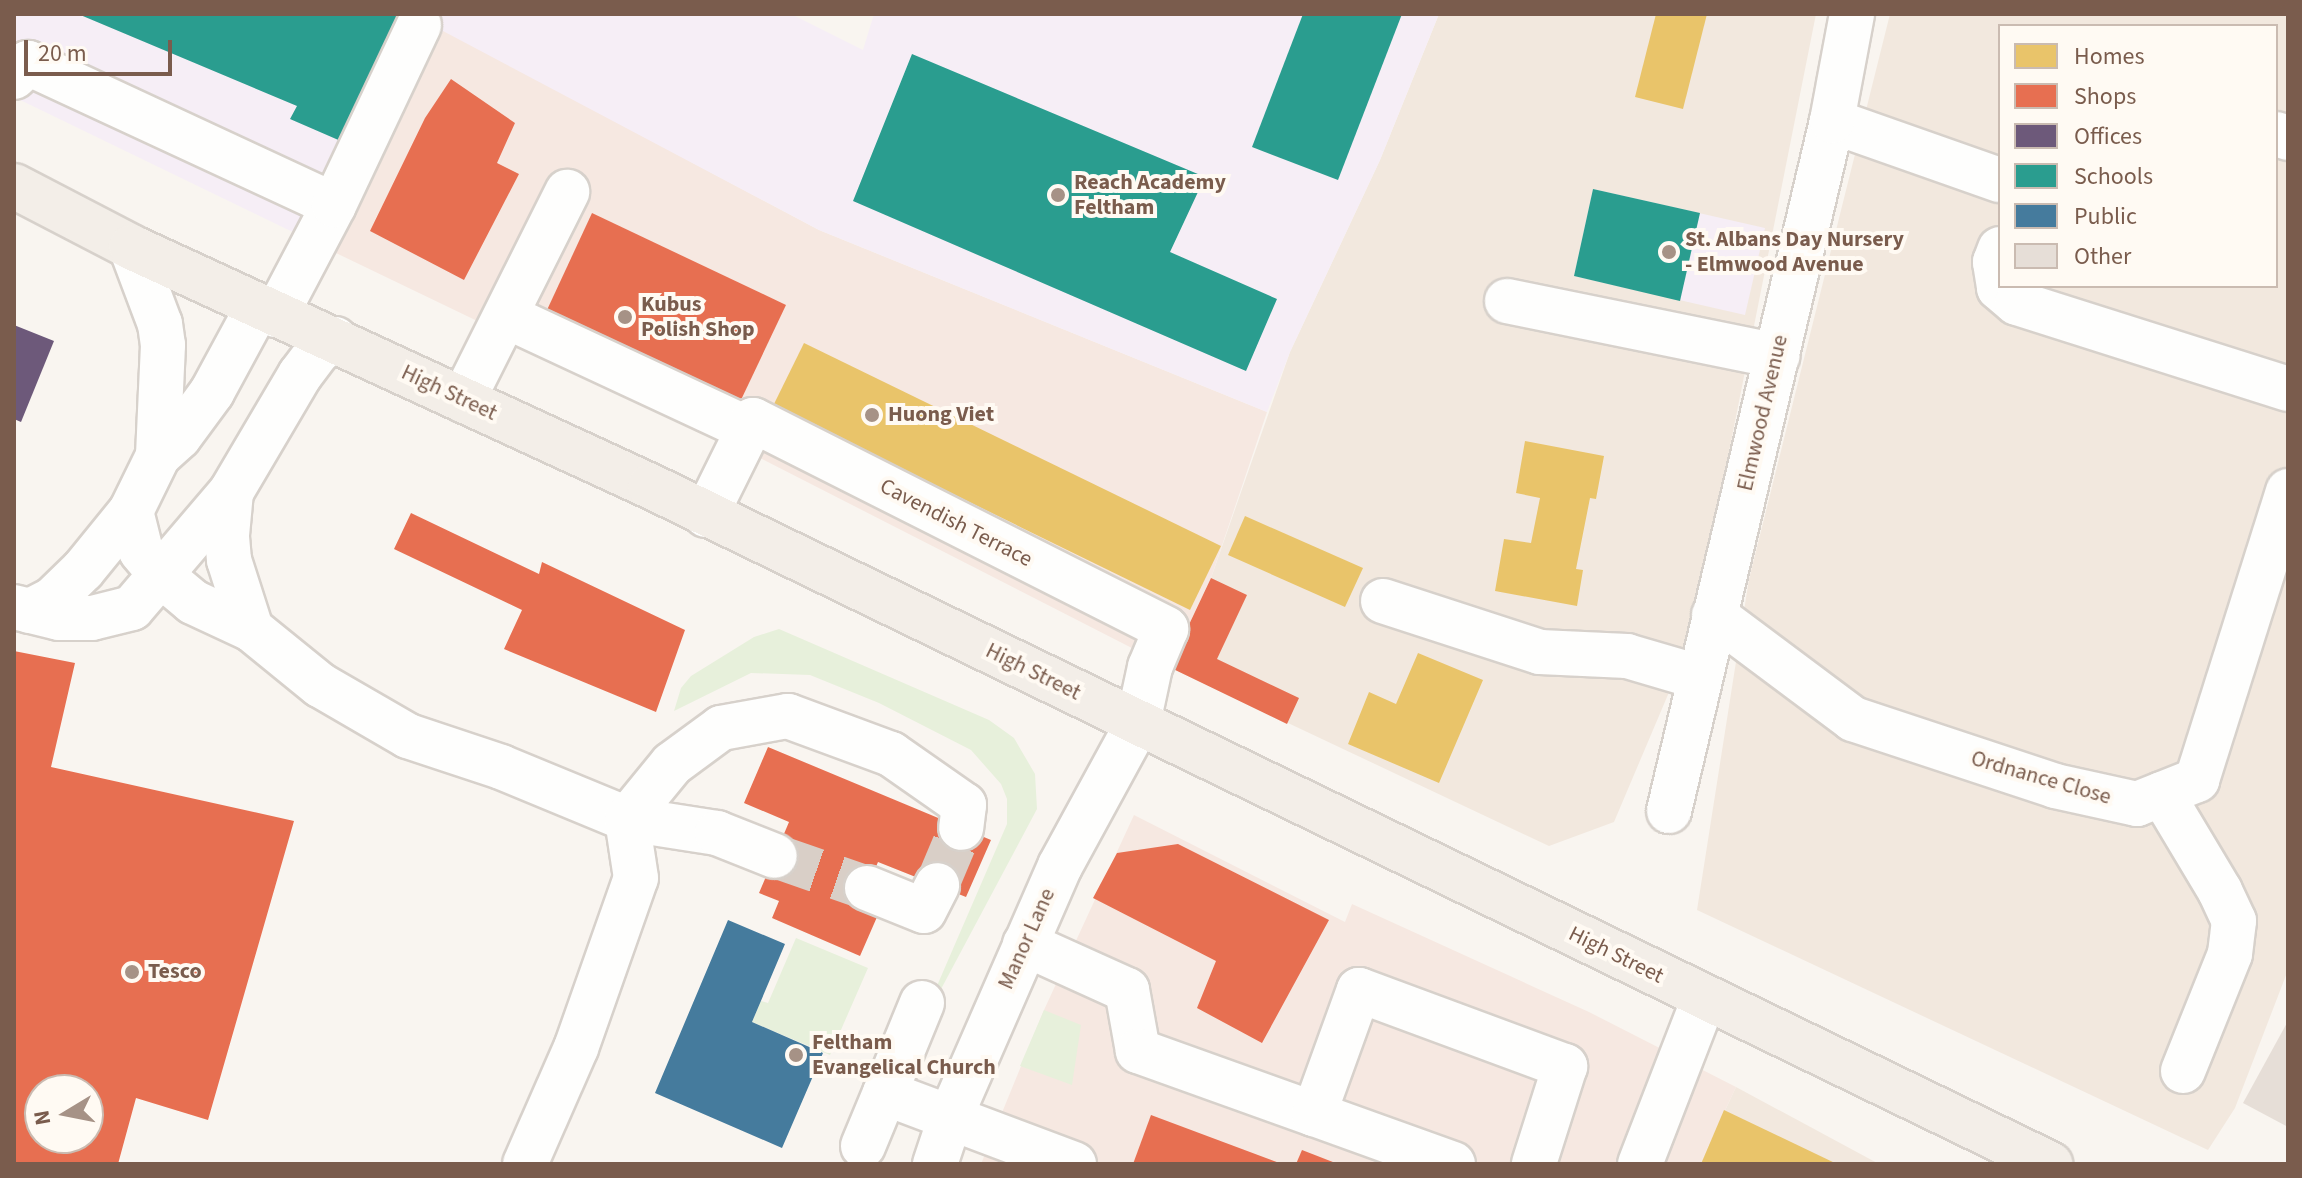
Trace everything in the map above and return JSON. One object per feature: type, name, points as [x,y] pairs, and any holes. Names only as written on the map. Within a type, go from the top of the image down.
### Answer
[{"type":"main road","name":"High Street","points":[[14,186],[131,247],[267,311],[335,339],[706,515],[2050,1164]]},
{"type":"street","name":"Elmwood Avenue","points":[[1669,811],[1832,121],[1852,14]]},
{"type":"street","points":[[22,609],[52,600],[83,570],[131,511],[158,456],[179,437],[225,373],[334,205],[419,25]]},
{"type":"street","points":[[14,77],[28,63],[334,205]]},
{"type":"street","points":[[1832,121],[1998,179]]},
{"type":"street","points":[[463,400],[567,192]]},
{"type":"street","points":[[131,247],[160,324],[163,345],[158,456]]},
{"type":"street","points":[[1998,254],[1995,262],[1998,282]]},
{"type":"street","points":[[1999,288],[2017,303],[2288,389]]},
{"type":"street","points":[[1507,301],[1777,356]]},
{"type":"street","points":[[506,316],[748,429],[706,515]]},
{"type":"street","points":[[22,609],[59,618],[92,618],[132,608],[231,492],[300,375],[318,351],[335,339]]},
{"type":"street","name":"Cavendish Terrace","points":[[748,429],[753,420],[1166,629],[1150,667],[1138,723]]},
{"type":"street","name":"Ordnance Close","points":[[1714,615],[1853,719],[2055,786],[2137,804],[2197,780],[2288,491]]},
{"type":"street","points":[[231,492],[227,535],[229,560],[251,629]]},
{"type":"street","points":[[131,511],[141,551],[162,576],[193,602],[251,629],[320,685],[378,722],[408,736],[501,767],[627,819],[717,833],[775,856]]},
{"type":"street","points":[[1383,601],[1540,652],[1627,656],[1699,677]]},
{"type":"street","points":[[525,1164],[576,1048],[636,878],[627,819],[672,764],[721,728],[788,716],[891,754],[964,805],[961,828]]},
{"type":"street","name":"Manor Lane","points":[[935,1164],[951,1116],[1060,866],[1138,723]]},
{"type":"street","points":[[2162,794],[2234,921],[2230,954],[2183,1071]]},
{"type":"street","points":[[867,888],[924,911],[937,885]]},
{"type":"street","points":[[1025,944],[1127,990],[1138,1051],[1453,1164]]},
{"type":"street","points":[[1314,1114],[1359,990],[1565,1066],[1534,1164]]},
{"type":"street","points":[[1640,1164],[1704,999]]},
{"type":"street","points":[[863,1146],[922,1003]]},
{"type":"street","points":[[885,1093],[1074,1164]]},
{"type":"shaded area","name":"Reach Academy Feltham","points":[[14,14],[791,14],[863,50],[874,14],[1439,14],[1380,160],[1290,352],[1267,412],[819,230],[443,31],[336,253],[14,97]]},
{"type":"shaded area","points":[[1439,14],[1816,14],[1692,638],[1614,822],[1549,846],[1169,667],[1211,578],[1290,352],[1380,160]]},
{"type":"shaded area","points":[[1890,14],[2288,14],[2288,970],[2235,1108],[2208,1150],[1697,910],[1749,579]]},
{"type":"shaded area","points":[[443,30],[819,230],[1267,412],[1211,578],[1169,667],[725,440],[336,253]]},
{"type":"shaded area","name":"St. Albans Day Nursery - Elmwood Avenue","points":[[1593,189],[1765,228],[1745,315],[1574,276]]},
{"type":"shaded area","points":[[1134,815],[1345,922],[1352,904],[1589,1012],[1736,1087],[1700,1164],[981,1164],[1044,1010]]},
{"type":"shaded area","points":[[1736,1087],[1879,1164],[1700,1164]]},
{"type":"green space","points":[[779,629],[989,720],[1014,738],[1035,774],[1037,809],[940,991],[933,995],[1007,824],[1007,799],[1001,784],[971,750],[879,703],[810,675],[751,673],[674,711],[681,688],[691,676],[754,637]]},
{"type":"green space","points":[[796,938],[868,968],[830,1055],[752,1022],[761,1001],[768,1003]]},
{"type":"green space","points":[[1044,1010],[1081,1025],[1072,1085],[1020,1066]]},
{"type":"building: Homes","points":[[1656,14],[1707,14],[1683,109],[1635,97]]},
{"type":"building: Homes","points":[[804,343],[1221,546],[1190,610],[773,406]]},
{"type":"building: Homes","points":[[1525,441],[1604,456],[1596,499],[1590,498],[1576,569],[1583,570],[1577,606],[1495,591],[1504,539],[1531,543],[1540,498],[1516,493]]},
{"type":"building: Homes","points":[[1245,516],[1363,568],[1345,607],[1228,555]]},
{"type":"building: Homes","points":[[1418,653],[1483,680],[1439,783],[1348,744],[1369,692],[1396,704]]},
{"type":"building: Homes","points":[[1724,1110],[1837,1164],[1701,1164]]},
{"type":"building: Shops","points":[[451,79],[515,123],[497,163],[519,174],[464,280],[370,231],[425,118]]},
{"type":"building: Shops","points":[[592,213],[786,305],[740,402],[547,310]]},
{"type":"building: Shops","points":[[411,513],[539,574],[542,562],[685,630],[656,712],[504,649],[522,610],[394,549]]},
{"type":"building: Shops","points":[[1211,578],[1247,595],[1217,659],[1299,698],[1287,724],[1169,667]]},
{"type":"building: Shops","name":"Tesco","points":[[14,651],[75,663],[51,767],[294,821],[208,1120],[136,1098],[118,1164],[14,1164]]},
{"type":"building: Shops","points":[[768,747],[991,840],[966,897],[878,862],[858,909],[877,917],[860,956],[772,918],[779,901],[759,893],[789,822],[744,803]]},
{"type":"building: Shops","points":[[1178,844],[1329,920],[1262,1043],[1197,1008],[1216,961],[1093,898],[1117,853]]},
{"type":"building: Shops","points":[[1151,1115],[1282,1164],[1133,1164]]},
{"type":"building: Shops","points":[[1302,1150],[1338,1164],[1296,1164]]},
{"type":"building: Offices","points":[[14,325],[54,341],[21,422],[14,419]]},
{"type":"building: Schools","points":[[78,14],[402,14],[343,142],[290,119],[297,106]]},
{"type":"building: Schools","points":[[1303,14],[1402,14],[1338,180],[1252,147]]},
{"type":"building: Schools","points":[[912,54],[1205,177],[1170,252],[1277,299],[1246,371],[853,201]]},
{"type":"building: Schools","name":"St. Albans Day Nursery - Elmwood Avenue","points":[[1593,189],[1700,213],[1680,301],[1574,276]]},
{"type":"building: Public","points":[[728,920],[785,944],[752,1022],[823,1053],[782,1148],[655,1093]]},
{"type":"building: Other","points":[[2288,1021],[2288,1127],[2243,1103]]},
{"type":"tunnel","points":[[937,885],[961,828]]},
{"type":"tunnel","points":[[775,856],[867,888]]},
{"type":"place","name":"Reach Academy Feltham","points":[[1058,195]]},
{"type":"place","name":"St. Albans Day Nursery - Elmwood Avenue","points":[[1669,252]]},
{"type":"place","name":"Kubus Polish Shop","points":[[625,317]]},
{"type":"place","name":"Huong Viet","points":[[872,415]]},
{"type":"place","name":"Tesco","points":[[132,972]]},
{"type":"place","name":"Feltham Evangelical Church","points":[[796,1055]]}]
